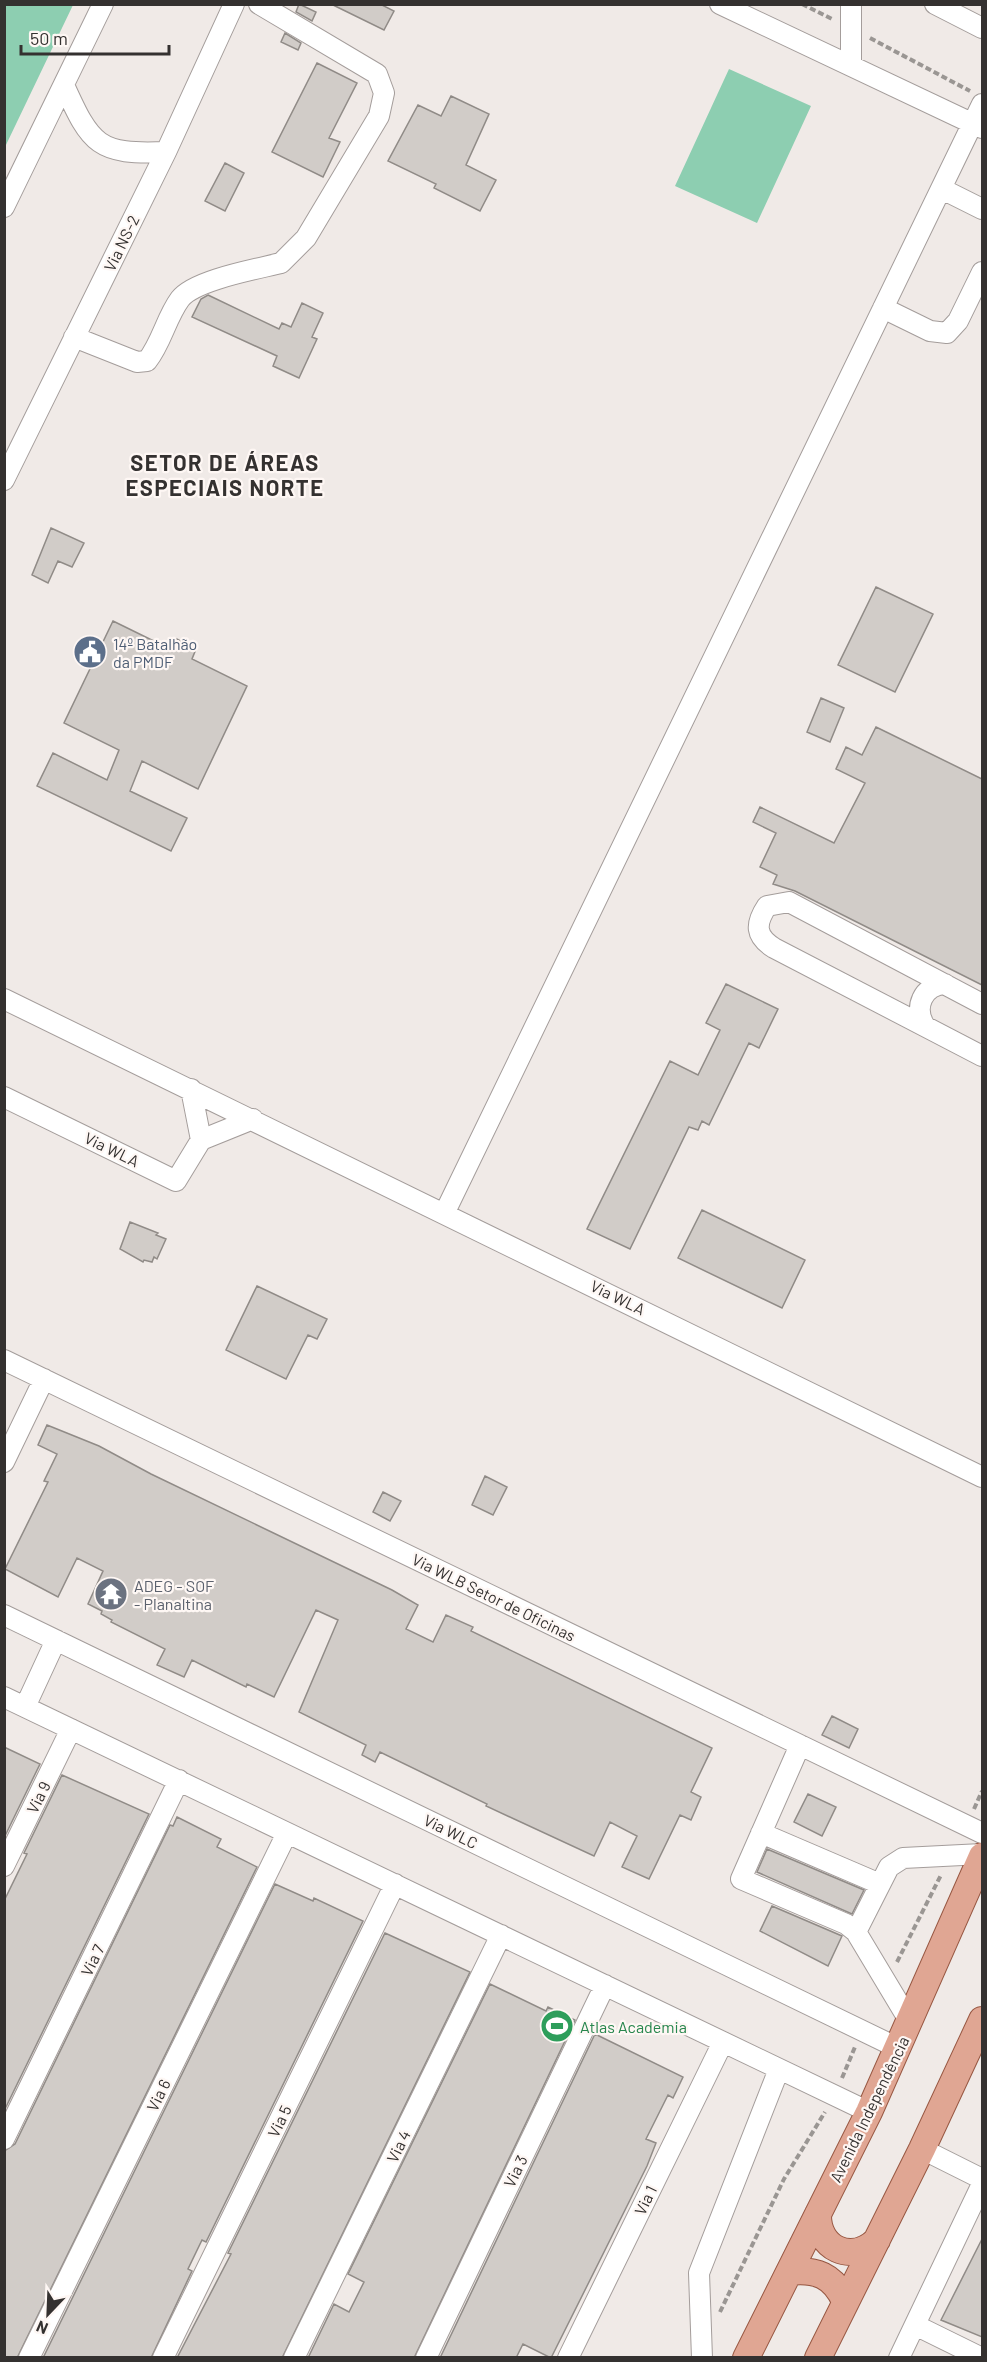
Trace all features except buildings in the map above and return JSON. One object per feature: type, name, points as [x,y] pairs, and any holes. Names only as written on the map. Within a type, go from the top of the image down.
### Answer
[{"type":"main road","name":"Avenida Independência","points":[[746,2358],[868,2112],[910,2022],[982,1855]]},
{"type":"main road","points":[[818,2358],[922,2149],[982,2020]]},
{"type":"main road","points":[[818,2214],[821,2235],[837,2250],[859,2252],[877,2240]]},
{"type":"main road","points":[[789,2272],[817,2271],[839,2288],[845,2301]]},
{"type":"street","points":[[4,207],[103,4]]},
{"type":"street","name":"Via NS-2","points":[[4,480],[166,152],[234,4]]},
{"type":"street","points":[[74,337],[137,362],[147,361],[156,350],[180,299],[191,288],[281,263],[293,253],[306,238],[379,116],[384,93],[377,74],[259,4]]},
{"type":"street","points":[[720,4],[978,126]]},
{"type":"street","points":[[851,4],[851,65]]},
{"type":"street","points":[[935,4],[982,28]]},
{"type":"street","points":[[64,85],[82,125],[103,147],[129,153],[166,152]]},
{"type":"street","points":[[445,1212],[883,309],[942,189],[978,126],[977,98]]},
{"type":"street","points":[[942,189],[982,209]]},
{"type":"street","points":[[883,309],[930,331],[947,333],[958,321],[982,272]]},
{"type":"street","points":[[982,1004],[789,902],[767,906],[759,919],[757,931],[763,941],[982,1056]]},
{"type":"street","points":[[925,1026],[919,1011],[923,996],[928,989],[945,984]]},
{"type":"street","name":"Via WLA","points":[[4,999],[445,1212],[982,1477]]},
{"type":"street","points":[[191,1089],[201,1140],[253,1119]]},
{"type":"street","name":"Via WLA","points":[[4,1097],[176,1181],[201,1140]]},
{"type":"street","name":"Via WLB Setor de Oficinas","points":[[4,1360],[974,1829]]},
{"type":"street","points":[[4,1462],[44,1379]]},
{"type":"street","name":"Via WLC","points":[[4,1615],[898,2048]]},
{"type":"street","points":[[25,1707],[56,1640]]},
{"type":"street","points":[[4,1696],[868,2112]]},
{"type":"street","name":"Via 9","points":[[4,1866],[71,1729]]},
{"type":"street","points":[[800,1745],[741,1879],[846,1924],[856,1932],[910,2022]]},
{"type":"street","name":"Via 7","points":[[4,2139],[179,1780]]},
{"type":"street","name":"Via 6","points":[[29,2358],[287,1833]]},
{"type":"street","points":[[761,1833],[880,1884]]},
{"type":"street","points":[[856,1932],[889,1867],[903,1858],[982,1855]]},
{"type":"street","name":"Via 5","points":[[163,2358],[395,1884]]},
{"type":"street","name":"Via 4","points":[[294,2358],[501,1935]]},
{"type":"street","name":"Via 3","points":[[426,2358],[605,1985]]},
{"type":"street","name":"Via 1","points":[[568,2358],[723,2042]]},
{"type":"street","points":[[702,2358],[699,2272],[779,2069]]},
{"type":"street","points":[[922,2149],[982,2179]]},
{"type":"street","points":[[899,2358],[982,2184]]},
{"type":"street","points":[[915,2325],[982,2358]]},
{"type":"path","points":[[802,4],[851,28],[977,98]]},
{"type":"path","points":[[974,1829],[982,1791]]},
{"type":"path","points":[[887,1982],[950,1857]]},
{"type":"path","points":[[718,2318],[784,2179],[834,2096],[862,2030]]},
{"type":"green space","points":[[4,5],[73,5],[5,147]]},
{"type":"green space","points":[[729,69],[811,106],[757,223],[675,186]]},
{"type":"place","name":"14º Batalhão da PMDF","points":[[90,652]]},
{"type":"place","name":"ADEG - SOF - Planaltina","points":[[111,1594]]},
{"type":"place","name":"Atlas Academia","points":[[557,2026]]},
{"type":"district","name":"SETOR DE ÁREAS ESPECIAIS NORTE","points":[[225,474]]}]
